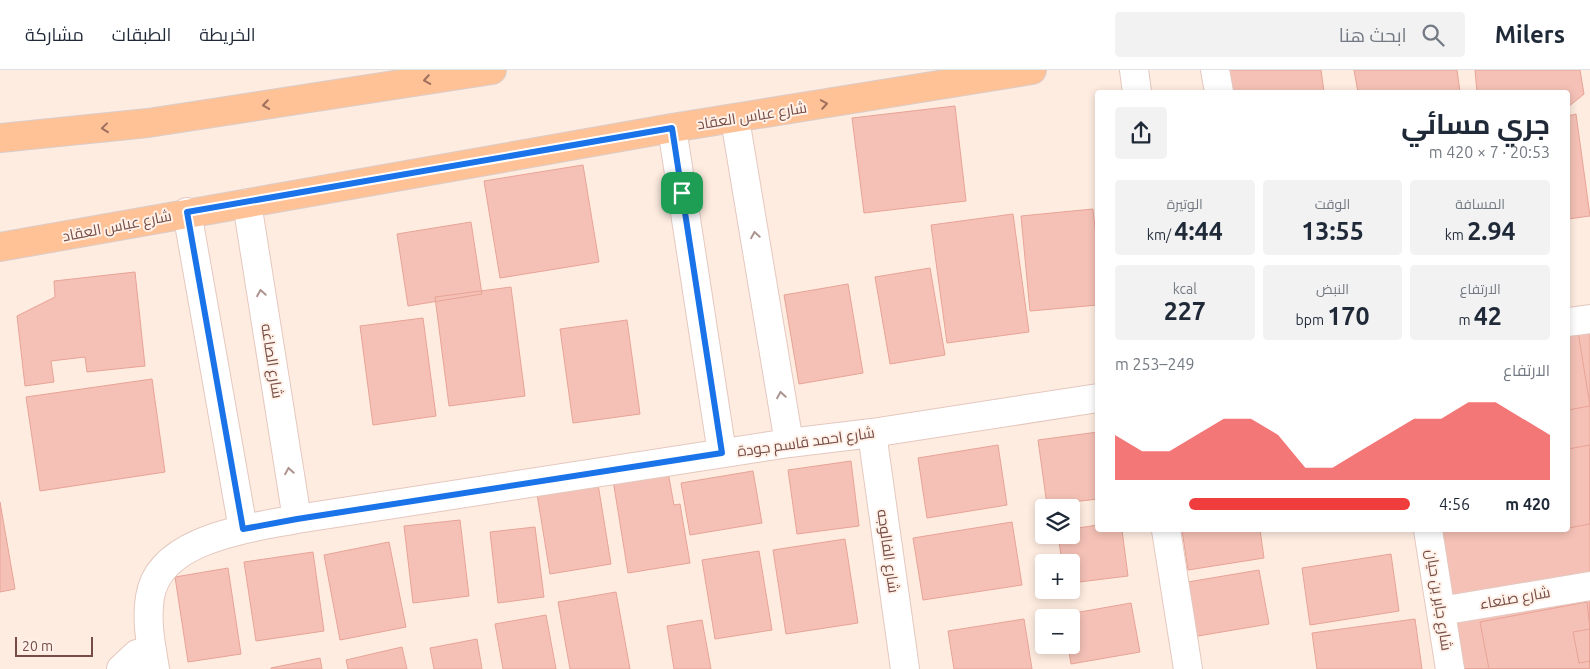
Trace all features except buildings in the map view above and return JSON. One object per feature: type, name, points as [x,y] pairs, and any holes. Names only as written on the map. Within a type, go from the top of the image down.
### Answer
[{"type":"main road","points":[[0,138],[148,123],[492,70]]},
{"type":"main road","name":"شارع عباس العقاد","points":[[0,247],[187,212],[672,128],[1032,70]]},
{"type":"street","points":[[1134,70],[1137,90]]},
{"type":"street","points":[[1215,70],[1219,90]]},
{"type":"street","points":[[735,119],[789,443]]},
{"type":"street","points":[[672,128],[722,453]]},
{"type":"street","name":"شارع الصاغه","points":[[247,203],[297,519]]},
{"type":"street","points":[[187,212],[243,529]]},
{"type":"street","points":[[1570,322],[1590,319]]},
{"type":"street","name":"شارع احمد قاسم جودة","points":[[154,659],[148,613],[150,594],[159,576],[171,561],[186,550],[220,535],[297,519],[722,453],[872,433],[1095,398]]},
{"type":"street","name":"شارع الفالوجه","points":[[872,433],[904,669]]},
{"type":"street","points":[[1166,532],[1188,669]]},
{"type":"street","name":"شارع جابر بن حيان","points":[[1428,532],[1450,669]]},
{"type":"street","name":"شارع صنعاء","points":[[1441,611],[1590,586]]},
{"type":"street","points":[[121,669],[137,654],[154,659]]},
{"type":"route","points":[[672,128],[682,193],[722,453],[243,529],[187,212],[672,128]]}]
